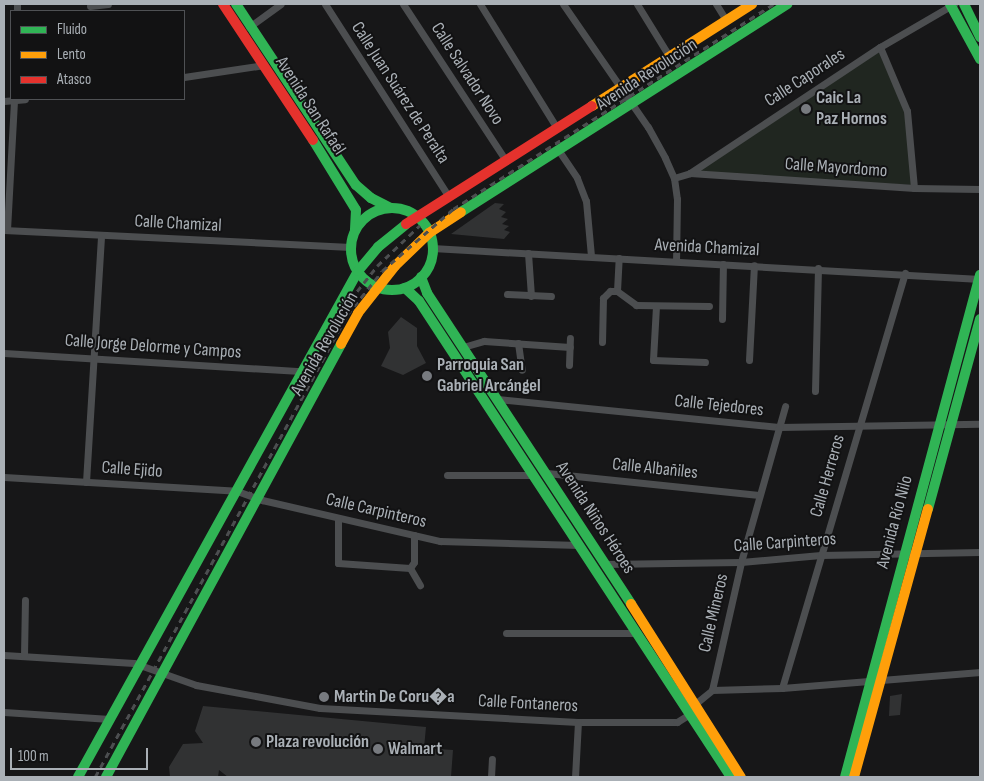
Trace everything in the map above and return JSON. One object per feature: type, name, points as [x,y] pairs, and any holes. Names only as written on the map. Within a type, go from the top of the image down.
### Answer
[{"type":"main road","name":"Avenida San Rafaél","points":[[223,4],[347,192],[356,210],[355,230],[351,247]]},
{"type":"main road","name":"Avenida San Rafaél","points":[[236,4],[356,185],[371,198],[418,218]]},
{"type":"main road","name":"Avenida Revolución","points":[[78,777],[237,491],[300,370],[358,271],[395,231],[752,4]]},
{"type":"main road","name":"Avenida Revolución","points":[[106,777],[358,313],[403,257],[430,233],[787,4]]},
{"type":"main road","points":[[952,4],[980,59]]},
{"type":"main road","points":[[964,4],[980,38]]},
{"type":"main road","points":[[355,230],[366,217],[391,208]]},
{"type":"main road","points":[[351,247],[358,271],[378,287],[404,288],[421,277],[429,265],[432,248],[430,233],[418,218]]},
{"type":"main road","name":"Avenida Niños Héroes","points":[[421,277],[427,293],[547,473],[741,777]]},
{"type":"main road","name":"Avenida Río Nilo","points":[[854,777],[904,553],[938,423],[980,277]]},
{"type":"main road","name":"Avenida Niños Héroes","points":[[404,288],[419,301],[731,777]]},
{"type":"main road","name":"Avenida Río Nilo","points":[[845,777],[915,553],[980,319]]},
{"type":"street","points":[[90,7],[108,4]]},
{"type":"street","points":[[244,35],[250,25],[281,4]]},
{"type":"street","name":"Calle Juan Suárez de Peralta","points":[[325,4],[449,198]]},
{"type":"street","name":"Calle Salvador Novo","points":[[403,4],[506,161]]},
{"type":"street","points":[[480,4],[557,128]]},
{"type":"street","points":[[563,4],[630,105],[648,127],[674,178],[678,234],[676,261]]},
{"type":"street","points":[[637,4],[669,56]]},
{"type":"street","points":[[716,4],[726,20]]},
{"type":"street","name":"Calle Caporales","points":[[674,178],[690,173],[880,47],[952,4]]},
{"type":"street","points":[[880,47],[907,111],[914,188]]},
{"type":"street","points":[[185,77],[264,65]]},
{"type":"street","points":[[4,102],[14,100],[5,230]]},
{"type":"street","points":[[560,151],[577,178],[586,201],[591,256]]},
{"type":"street","name":"Calle Mayordomo","points":[[690,173],[914,188],[980,189]]},
{"type":"street","name":"Calle Chamizal","points":[[5,230],[351,247]]},
{"type":"street","points":[[86,482],[101,235]]},
{"type":"street","name":"Avenida Chamizal","points":[[432,248],[980,277]]},
{"type":"street","points":[[528,253],[530,296]]},
{"type":"street","points":[[617,290],[619,258]]},
{"type":"street","points":[[722,319],[723,264]]},
{"type":"street","points":[[749,360],[754,265]]},
{"type":"street","points":[[815,391],[818,268]]},
{"type":"street","name":"Calle Herreros","points":[[782,688],[905,273]]},
{"type":"street","points":[[617,290],[634,304],[709,306]]},
{"type":"street","points":[[602,342],[603,298],[607,292],[617,290]]},
{"type":"street","points":[[507,294],[551,296]]},
{"type":"street","points":[[656,306],[653,360],[705,362]]},
{"type":"street","points":[[569,365],[570,338]]},
{"type":"street","points":[[463,347],[484,341],[570,347]]},
{"type":"street","points":[[518,344],[522,370]]},
{"type":"street","name":"Calle Jorge Delorme y Campos","points":[[4,353],[300,370]]},
{"type":"street","name":"Calle Tejedores","points":[[498,399],[779,427],[858,427],[938,423],[949,425],[980,424]]},
{"type":"street","name":"Calle Mineros","points":[[712,690],[741,562],[785,406]]},
{"type":"street","name":"Calle Albañiles","points":[[547,473],[759,495]]},
{"type":"street","points":[[446,475],[533,475]]},
{"type":"street","name":"Calle Ejido","points":[[4,477],[237,491],[257,499]]},
{"type":"street","name":"Calle Carpinteros","points":[[257,499],[440,541],[579,546]]},
{"type":"street","points":[[338,518],[338,564],[410,568]]},
{"type":"street","points":[[410,568],[414,562],[414,535]]},
{"type":"street","name":"Calle Carpinteros","points":[[591,564],[741,562],[821,555],[980,552]]},
{"type":"street","points":[[410,568],[420,585]]},
{"type":"street","points":[[24,656],[25,600]]},
{"type":"street","points":[[506,633],[636,634]]},
{"type":"street","name":"Calle Fontaneros","points":[[4,654],[141,665],[196,685],[304,706],[578,722],[677,722],[690,714]]},
{"type":"street","points":[[690,714],[695,704],[712,690],[782,688],[980,672]]},
{"type":"street","points":[[4,712],[110,719]]},
{"type":"street","points":[[575,777],[578,722]]},
{"type":"street","points":[[491,777],[492,759]]},
{"type":"shaded area","points":[[879,52],[905,111],[912,185],[690,173]]},
{"type":"building","points":[[495,203],[504,204],[499,209],[506,212],[501,217],[508,219],[502,224],[509,226],[504,230],[510,232],[504,239],[451,234]]},
{"type":"building","points":[[401,317],[417,328],[417,346],[426,363],[403,375],[381,366],[390,348],[388,332]]},
{"type":"building","points":[[902,694],[900,715],[889,716],[890,696]]},
{"type":"building","points":[[203,706],[426,727],[424,748],[453,750],[451,777],[228,777],[219,770],[218,777],[170,777],[169,767],[183,744],[203,743],[195,731]]},
{"type":"railway","points":[[95,777],[347,315],[382,271],[453,209],[773,4]]},
{"type":"railway","points":[[350,300],[377,266],[420,225]]},
{"type":"traffic: fast","points":[[236,4],[356,185],[371,198],[391,208]]},
{"type":"traffic: fast","points":[[461,212],[787,4]]},
{"type":"traffic: fast","points":[[950,4],[980,59]]},
{"type":"traffic: fast","points":[[964,4],[980,37]]},
{"type":"traffic: fast","points":[[313,140],[356,210],[355,230]]},
{"type":"traffic: fast","points":[[392,208],[408,211],[421,220],[430,233],[433,249],[430,265],[421,278],[408,287],[392,290],[376,287],[363,278],[354,265],[351,249],[354,233],[363,220],[376,211],[392,208]]},
{"type":"traffic: fast","points":[[78,777],[358,271],[378,247],[406,224]]},
{"type":"traffic: fast","points":[[845,777],[980,275]]},
{"type":"traffic: fast","points":[[421,277],[427,293],[631,604]]},
{"type":"traffic: fast","points":[[405,288],[419,301],[731,777]]},
{"type":"traffic: fast","points":[[928,509],[980,319]]},
{"type":"traffic: fast","points":[[106,777],[341,344]]},
{"type":"traffic: slow","points":[[592,106],[752,4]]},
{"type":"traffic: slow","points":[[341,344],[358,313],[395,266],[429,233],[461,212]]},
{"type":"traffic: slow","points":[[854,777],[928,509]]},
{"type":"traffic: slow","points":[[631,604],[741,777]]},
{"type":"traffic: jam","points":[[223,4],[313,140]]},
{"type":"traffic: jam","points":[[406,224],[592,106]]},
{"type":"place","name":"Caic La Paz Hornos","points":[[806,109]]},
{"type":"place","name":"Parroquia San Gabriel Arcángel","points":[[427,376]]},
{"type":"place","name":"Martin De Coru�a","points":[[324,697]]},
{"type":"place","name":"Plaza revolución","points":[[256,742]]},
{"type":"place","name":"Walmart","points":[[378,749]]}]
